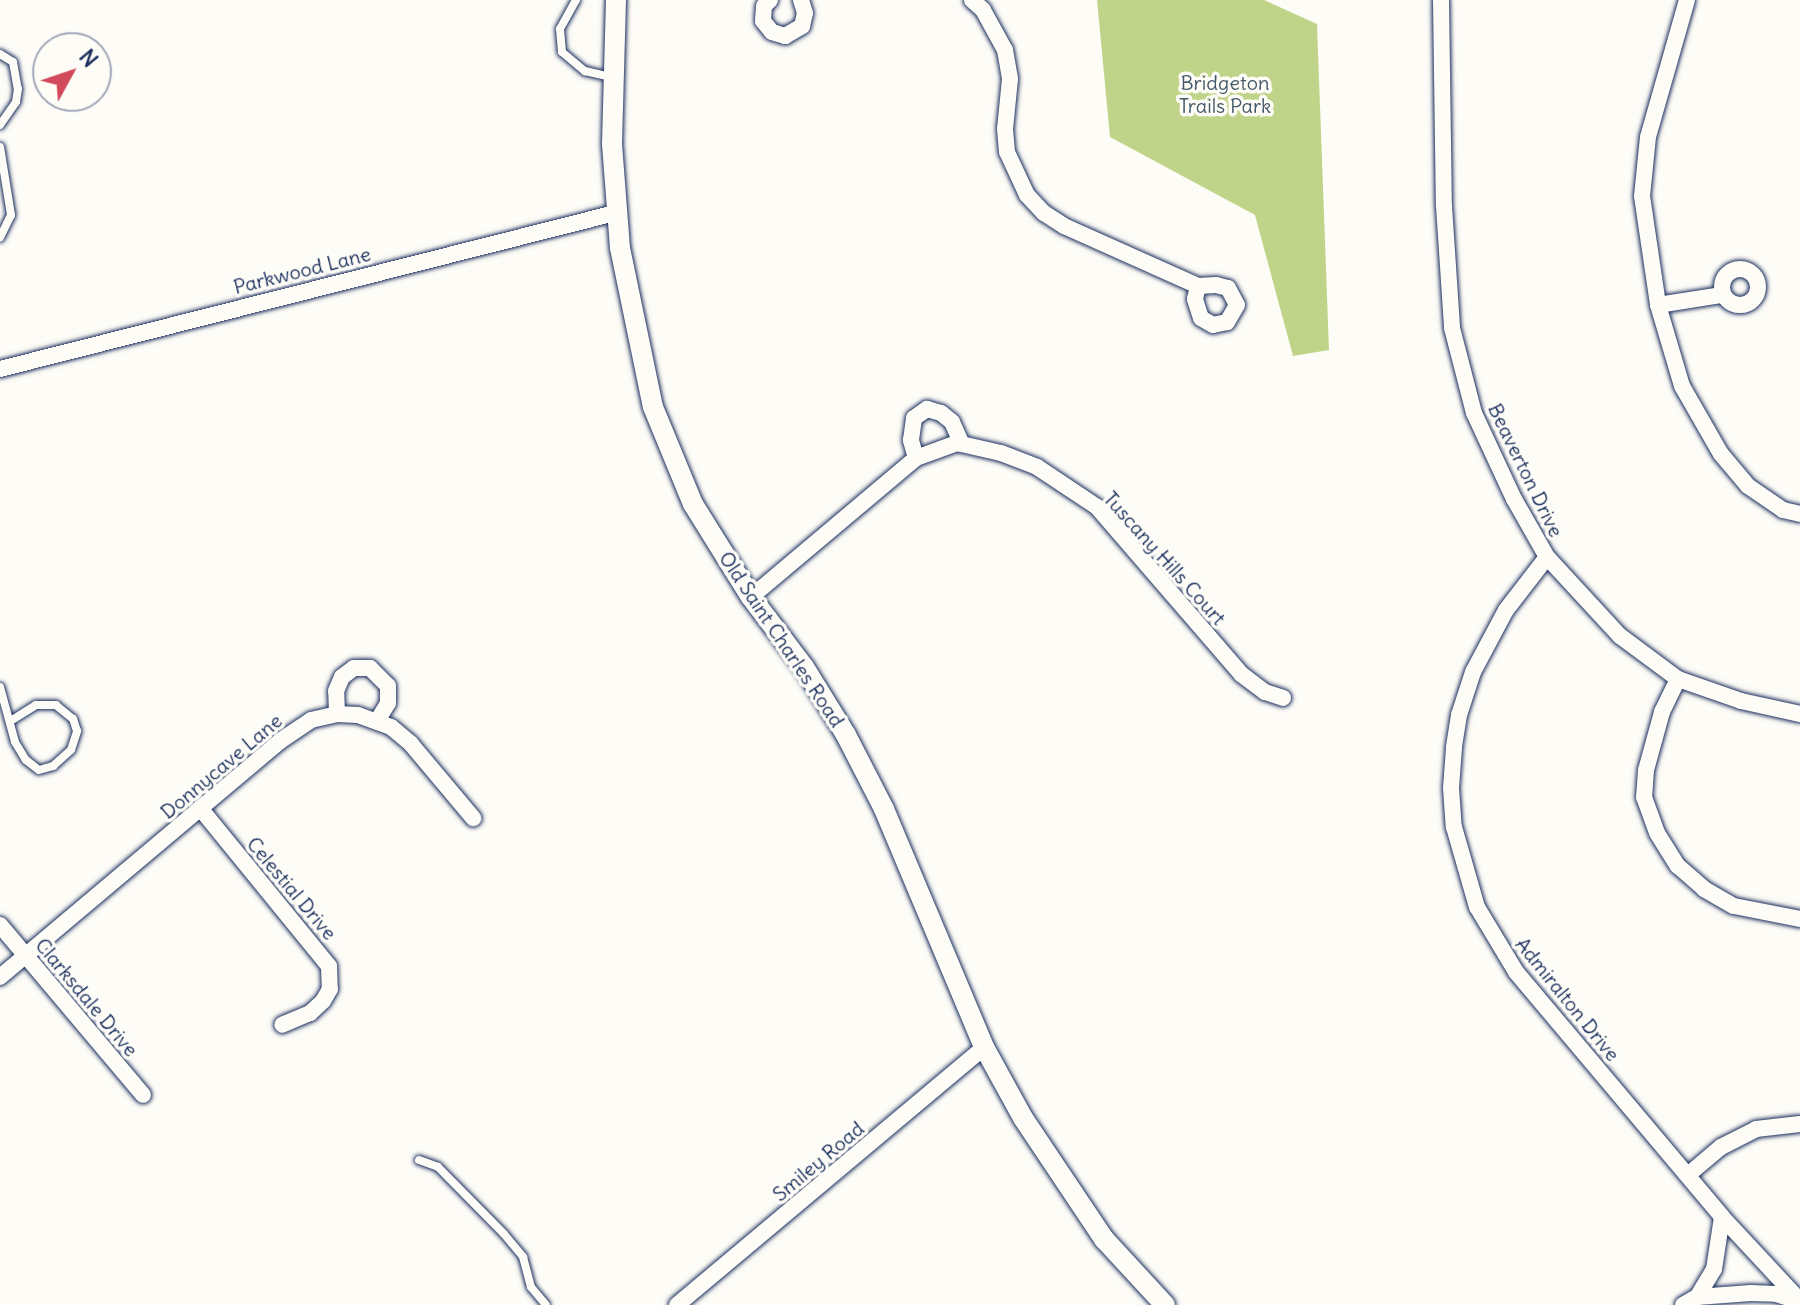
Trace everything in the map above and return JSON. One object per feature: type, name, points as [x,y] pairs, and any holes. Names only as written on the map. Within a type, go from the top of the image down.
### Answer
[{"type":"street","name":"Old Saint Charles Road","points":[[616,0],[613,78],[615,213],[653,407],[693,504],[751,597],[804,667],[846,735],[884,809],[984,1047],[1064,1184],[1104,1239],[1165,1305]]},
{"type":"street","points":[[770,0],[764,6],[763,21],[772,32],[785,36],[802,26],[805,13],[801,0]]},
{"type":"street","points":[[972,0],[983,10],[1005,50],[1010,79],[1005,129],[1007,152],[1027,195],[1044,213],[1064,226],[1198,286]]},
{"type":"street","name":"Beaverton Drive","points":[[1441,0],[1444,206],[1452,328],[1474,413],[1514,499],[1547,557],[1620,636],[1678,679],[1741,701],[1800,714]]},
{"type":"street","points":[[1687,0],[1648,137],[1642,196],[1658,305],[1682,386],[1721,454],[1748,486],[1783,510],[1800,514]]},
{"type":"street","name":"Parkwood Lane","points":[[0,369],[615,213]]},
{"type":"street","points":[[1658,305],[1722,295]]},
{"type":"street","points":[[916,458],[911,440],[914,418],[927,409],[941,413],[952,422],[962,444]]},
{"type":"street","name":"Tuscany Hills Court","points":[[751,597],[916,458],[962,444],[1001,453],[1037,467],[1097,507],[1241,674],[1265,692],[1283,698]]},
{"type":"street","name":"Admiralton Drive","points":[[1547,557],[1487,641],[1459,715],[1451,788],[1461,857],[1477,907],[1516,972],[1689,1174],[1722,1217],[1800,1302]]},
{"type":"street","points":[[337,714],[338,683],[347,671],[362,667],[377,671],[388,686],[388,703],[377,721]]},
{"type":"street","points":[[1678,679],[1662,712],[1646,770],[1644,797],[1657,833],[1678,866],[1704,889],[1734,906],[1800,919]]},
{"type":"street","name":"Donnycave Lane","points":[[0,977],[291,732],[311,720],[337,714],[358,715],[391,727],[411,744],[473,818]]},
{"type":"street","name":"Celestial Drive","points":[[200,808],[329,966],[330,989],[323,1001],[310,1013],[282,1025]]},
{"type":"street","name":"Clarksdale Drive","points":[[0,925],[143,1095]]},
{"type":"street","name":"Smiley Road","points":[[677,1305],[984,1047]]},
{"type":"street","points":[[1689,1174],[1721,1147],[1756,1129],[1800,1124]]},
{"type":"street","points":[[1690,1301],[1714,1269],[1722,1217]]},
{"type":"street","points":[[1690,1301],[1776,1294],[1800,1302]]},
{"type":"lane","points":[[576,0],[560,29],[562,52],[585,71],[613,78]]},
{"type":"lane","points":[[0,54],[13,62],[18,89],[16,102],[0,125]]},
{"type":"lane","points":[[0,147],[11,215],[0,238]]},
{"type":"lane","points":[[0,687],[12,720],[15,742],[26,760],[39,770],[53,766],[71,750],[77,731],[73,719],[56,705],[36,705],[12,720]]},
{"type":"lane","points":[[419,1160],[438,1167],[504,1234],[523,1257],[531,1287],[546,1305]]},
{"type":"green space","name":"Bridgeton Trails Park","points":[[1097,0],[1264,0],[1317,24],[1329,350],[1293,356],[1255,215],[1110,137]]}]
